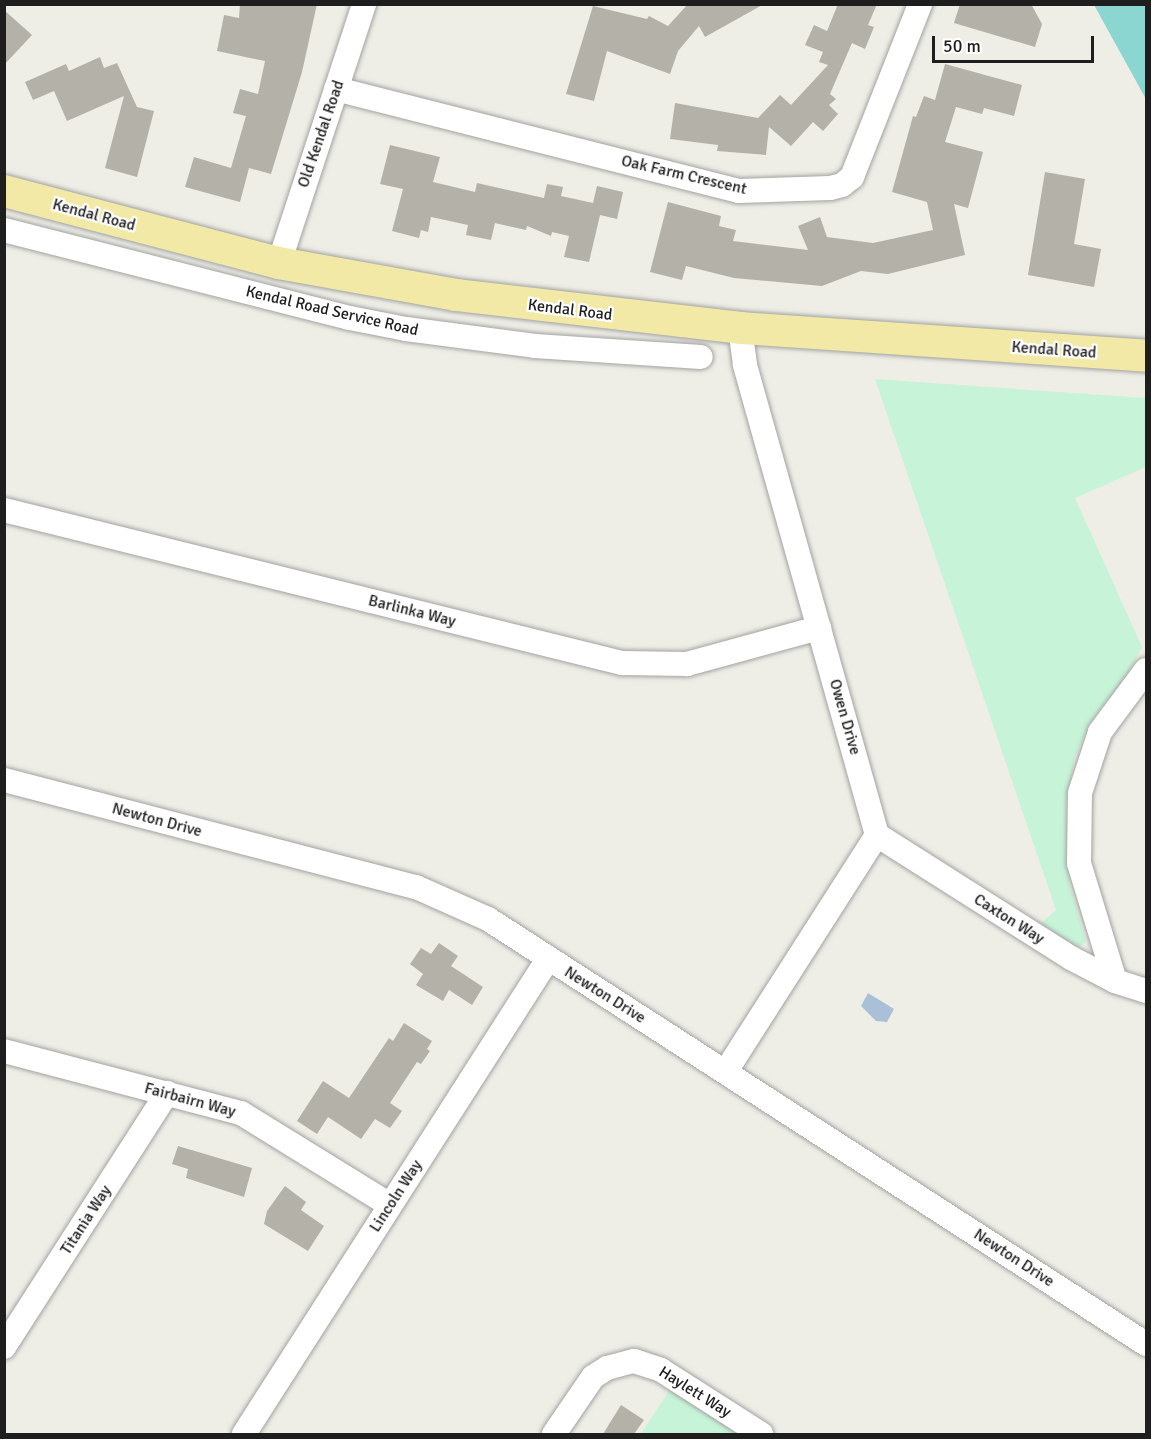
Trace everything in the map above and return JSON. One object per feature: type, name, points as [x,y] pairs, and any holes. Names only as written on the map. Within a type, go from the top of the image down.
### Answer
[{"type":"main road","name":"Kendal Road","points":[[4,191],[279,263],[456,295],[740,328],[1146,356]]},
{"type":"street","name":"Old Kendal Road","points":[[279,263],[364,4]]},
{"type":"street","name":"Oak Farm Crescent","points":[[336,89],[739,190],[830,188],[852,177],[920,4]]},
{"type":"street","name":"Kendal Road Service Road","points":[[4,230],[406,329],[535,346],[701,357]]},
{"type":"street","name":"Owen Drive","points":[[740,328],[745,364],[878,835]]},
{"type":"street","name":"Barlinka Way","points":[[4,510],[622,663],[687,664],[819,628]]},
{"type":"street","points":[[1115,981],[1079,863],[1080,793],[1100,732],[1146,670]]},
{"type":"street","name":"Newton Drive","points":[[4,780],[416,887],[488,919],[1146,1344]]},
{"type":"street","name":"Caxton Way","points":[[878,835],[1071,958],[1115,981],[1146,992]]},
{"type":"street","points":[[726,1071],[878,835]]},
{"type":"street","name":"Lincoln Way","points":[[244,1434],[548,959]]},
{"type":"street","name":"Fairbairn Way","points":[[4,1051],[241,1113],[390,1205]]},
{"type":"street","name":"Titania Way","points":[[4,1347],[167,1093]]},
{"type":"street","name":"Haylett Way","points":[[554,1434],[593,1377],[625,1362],[643,1362],[661,1370],[760,1434]]},
{"type":"green space","points":[[875,379],[1146,398],[1146,467],[1075,498],[1142,647],[1129,672],[1090,723],[1075,757],[1066,803],[1069,882],[1086,942],[1080,947],[1071,945],[1039,925],[1056,910]]},
{"type":"green space","points":[[670,1389],[740,1434],[641,1434]]},
{"type":"shaded area","points":[[1094,5],[1146,5],[1146,99]]},
{"type":"shaded area","points":[[868,993],[894,1009],[887,1022],[876,1021],[861,1006]]},
{"type":"building","points":[[240,4],[317,4],[302,72],[271,174],[249,168],[240,202],[185,187],[194,157],[231,168],[246,116],[233,113],[240,89],[258,94],[265,61],[217,51],[224,15],[239,18]]},
{"type":"building","points":[[688,4],[764,4],[705,37],[699,26],[678,51],[670,74],[607,51],[594,101],[566,94],[593,6],[647,19],[649,16],[668,26]]},
{"type":"building","points":[[838,4],[877,4],[868,25],[874,27],[865,49],[852,43],[830,94],[836,99],[829,105],[838,114],[823,131],[813,122],[791,146],[769,127],[766,155],[717,151],[718,145],[670,139],[675,103],[758,118],[780,95],[791,105],[828,65],[819,62],[823,52],[805,45],[814,25],[827,31]]},
{"type":"building","points":[[960,4],[1031,4],[1042,24],[1035,47],[954,23]]},
{"type":"building","points":[[4,10],[32,35],[4,65]]},
{"type":"building","points":[[100,57],[104,68],[117,63],[137,107],[154,111],[137,177],[105,168],[124,96],[67,121],[54,91],[33,100],[25,82],[66,64],[69,71]]},
{"type":"building","points":[[945,64],[1022,85],[1014,116],[984,108],[982,114],[956,107],[945,142],[983,152],[968,208],[954,204],[965,255],[888,274],[861,271],[822,286],[734,278],[686,266],[682,280],[650,272],[668,202],[721,216],[719,226],[736,230],[733,241],[808,250],[798,226],[820,217],[827,237],[873,243],[933,230],[927,202],[892,192],[913,116],[916,117],[924,96],[935,100]]},
{"type":"building","points":[[390,145],[440,157],[433,182],[475,192],[477,183],[544,198],[547,184],[563,187],[561,196],[593,203],[597,186],[623,192],[617,219],[600,215],[589,262],[564,257],[569,236],[552,232],[551,236],[527,226],[526,230],[495,223],[491,240],[466,235],[468,225],[431,217],[428,232],[421,230],[419,238],[392,231],[403,189],[380,184]]},
{"type":"building","points":[[1045,172],[1085,179],[1074,244],[1101,249],[1094,287],[1028,275]]},
{"type":"building","points":[[439,943],[458,956],[451,966],[483,987],[472,1005],[449,990],[443,1001],[416,985],[423,974],[410,964],[421,948],[431,954]]},
{"type":"building","points":[[404,1023],[432,1041],[427,1049],[430,1051],[421,1064],[417,1062],[390,1103],[402,1111],[390,1128],[375,1119],[361,1139],[328,1117],[317,1134],[297,1121],[323,1081],[349,1098],[389,1038],[393,1041]]},
{"type":"building","points":[[178,1146],[252,1168],[244,1197],[186,1178],[188,1169],[172,1164]]},
{"type":"building","points":[[285,1186],[306,1202],[301,1210],[324,1226],[308,1251],[264,1224],[267,1211]]},
{"type":"building","points":[[621,1405],[644,1420],[634,1434],[603,1434]]}]
